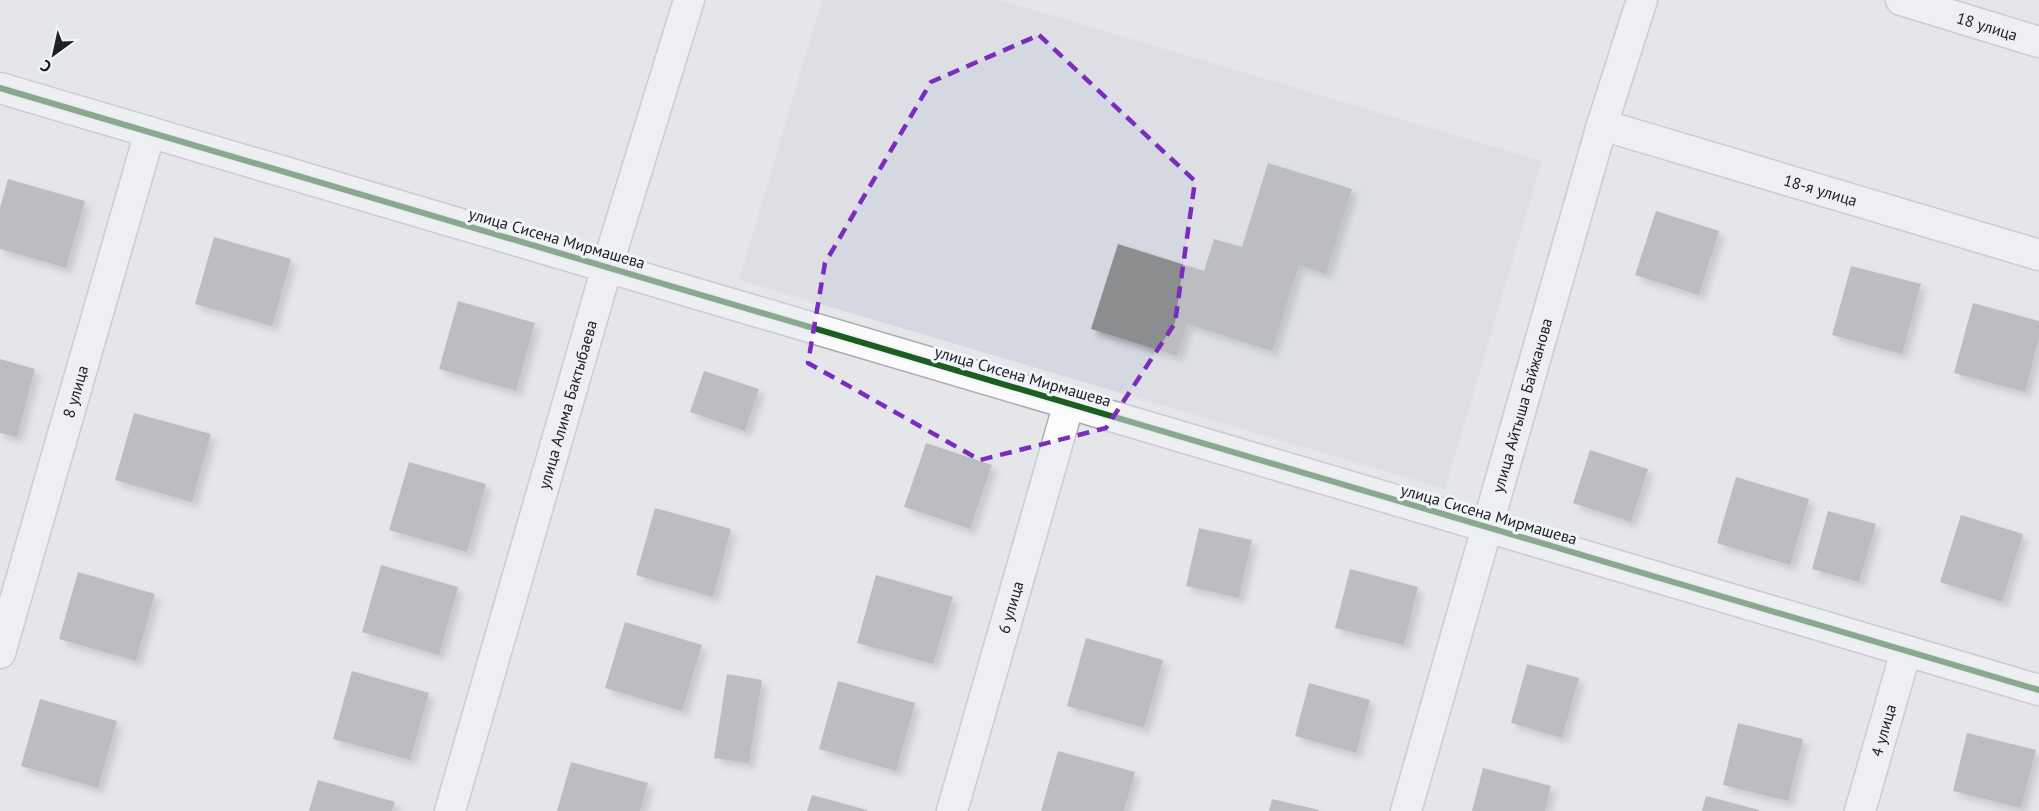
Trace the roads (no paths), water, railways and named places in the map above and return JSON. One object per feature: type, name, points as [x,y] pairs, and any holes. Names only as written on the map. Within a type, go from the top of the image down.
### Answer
[{"type":"street","name":"улица Алима Бактыбаева","points":[[450,811],[607,267],[689,0]]},
{"type":"street","name":"улица Айтыша Байжанова","points":[[1406,811],[1602,125],[1642,0]]},
{"type":"street","name":"18 улица","points":[[1901,0],[2039,42]]},
{"type":"street","name":"улица Сисена Мирмашева","points":[[0,88],[2039,690]]},
{"type":"street","name":"18-я улица","points":[[1602,125],[2039,255]]},
{"type":"street","name":"8 улица","points":[[0,653],[150,132]]},
{"type":"street","name":"6 улица","points":[[952,811],[1069,404]]},
{"type":"street","name":"4 улица","points":[[1860,811],[1906,651]]}]
